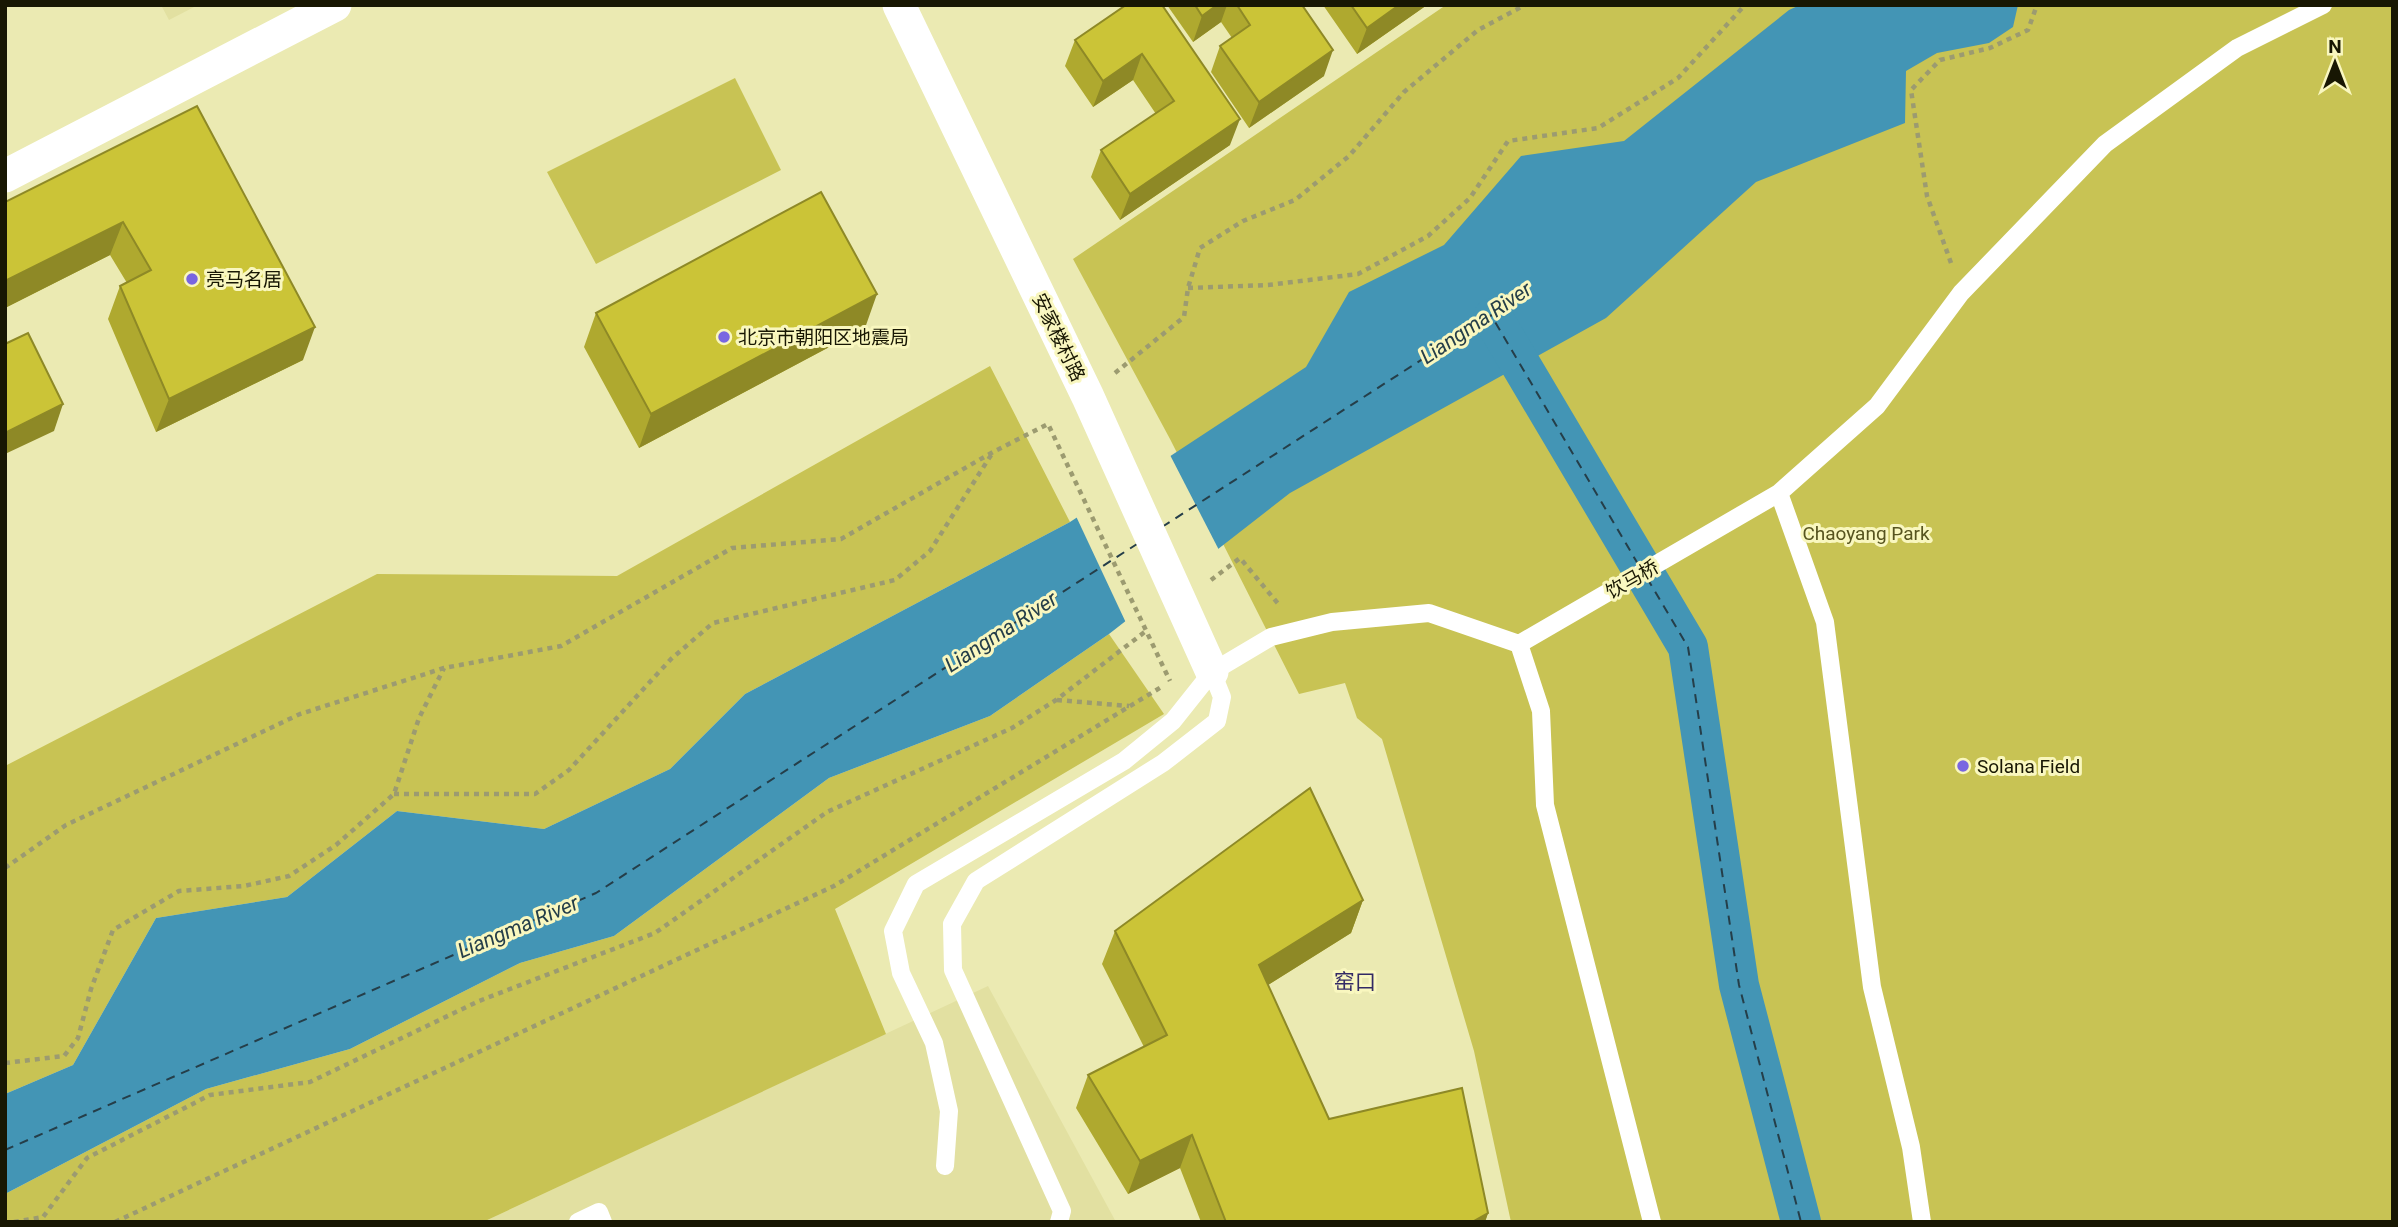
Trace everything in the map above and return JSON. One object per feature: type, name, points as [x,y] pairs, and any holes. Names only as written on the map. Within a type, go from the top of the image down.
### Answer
[{"type":"street","points":[[5,176],[335,5]]},
{"type":"street","name":"安家楼村路","points":[[899,5],[1088,397],[1206,661]]},
{"type":"lane","name":"饮马桥","points":[[1519,644],[1779,494],[1877,406],[1961,293],[2105,144],[2236,48],[2323,5]]},
{"type":"lane","points":[[1779,494],[1825,622],[1871,987],[1911,1147],[1922,1222]]},
{"type":"lane","points":[[945,1166],[949,1111],[934,1043],[901,973],[893,931],[916,884],[1124,761],[1173,721],[1206,661],[1271,637],[1332,622],[1429,613],[1519,644],[1541,711],[1545,804],[1652,1222]]},
{"type":"lane","points":[[1059,1222],[1062,1211],[953,970],[952,924],[976,881],[1163,763],[1217,721],[1222,697],[1206,661]]},
{"type":"lane","points":[[578,1222],[599,1212],[603,1222]]},
{"type":"path","points":[[5,868],[65,825],[300,714],[444,668],[561,646],[732,548],[841,538],[1048,424],[1088,397],[1184,317],[1188,288],[1200,248],[1243,221],[1295,200],[1349,156],[1404,92],[1478,30],[1525,5]]},
{"type":"path","points":[[1188,288],[1268,285],[1359,274],[1428,236],[1470,198],[1508,141],[1598,128],[1678,78],[1745,5]]},
{"type":"path","points":[[1961,293],[1927,196],[1911,90],[1940,60],[1990,48],[2028,30],[2036,5]]},
{"type":"path","points":[[115,1222],[834,886],[1170,681],[1048,424]]},
{"type":"path","points":[[394,794],[535,794],[569,770],[671,659],[713,623],[895,580],[930,551],[993,452]]},
{"type":"path","points":[[1208,582],[1240,558],[1299,630]]},
{"type":"path","points":[[14,1222],[43,1217],[87,1157],[210,1095],[310,1082],[479,1001],[655,933],[827,811],[1012,728],[1056,700],[1156,624]]},
{"type":"path","points":[[5,1063],[64,1056],[78,1038],[91,989],[113,930],[179,891],[244,886],[289,876],[336,845],[394,794],[419,718],[444,668]]},
{"type":"path","points":[[1056,700],[1129,706]]},
{"type":"shaded area","points":[[161,5],[198,5],[169,20]]},
{"type":"shaded area","points":[[988,986],[1116,1222],[483,1222]]},
{"type":"green space","name":"Chaoyang Park","points":[[1446,5],[2393,5],[2393,1222],[1511,1222],[1474,1051],[1382,739],[1357,718],[1345,683],[1299,694],[1170,439],[1073,259]]},
{"type":"green space","points":[[735,78],[781,170],[596,264],[547,172]]},
{"type":"green space","points":[[990,366],[1070,522],[745,694],[670,769],[544,829],[397,811],[287,897],[156,918],[73,1065],[5,1094],[5,766],[377,574],[617,576]]},
{"type":"green space","points":[[1109,634],[1164,714],[835,909],[886,1034],[483,1222],[5,1222],[5,1194],[206,1089],[350,1049],[520,963],[614,936],[829,778],[990,716]]},
{"type":"water","name":"Liangma River","points":[[1800,5],[2018,5],[2013,27],[1989,43],[1937,53],[1906,71],[1905,123],[1756,182],[1606,318],[1290,493],[1109,634],[990,716],[829,778],[614,936],[520,963],[350,1049],[206,1089],[5,1194],[5,1094],[73,1065],[156,918],[287,897],[397,811],[544,829],[670,769],[745,694],[1070,522],[1306,367],[1349,292],[1444,245],[1521,156],[1624,141],[1789,10]]},
{"type":"pier","points":[[1169,453],[1220,552],[1127,625],[1075,514]]},
{"type":"building","points":[[1126,5],[1162,5],[1240,119],[1130,194],[1101,150],[1174,101],[1142,54],[1103,81],[1075,40]]},
{"type":"building","points":[[1195,5],[1217,5],[1202,16]]},
{"type":"building","points":[[1237,5],[1302,5],[1333,50],[1259,102],[1220,46],[1250,25]]},
{"type":"building","points":[[1351,5],[1399,5],[1367,28]]},
{"type":"building","name":"亮马名居","points":[[197,106],[315,327],[169,399],[120,286],[151,270],[123,222],[5,281],[5,202]]},
{"type":"building","name":"北京市朝阳区地震局","points":[[821,192],[877,294],[651,414],[596,313]]},
{"type":"building","points":[[28,333],[63,404],[5,433],[5,344]]},
{"type":"building","points":[[1310,788],[1363,900],[1259,965],[1329,1119],[1462,1088],[1488,1213],[1472,1222],[1226,1222],[1192,1135],[1140,1161],[1088,1075],[1167,1035],[1115,931]]},
{"type":"waterway","name":"Liangma River","points":[[1493,318],[1688,647],[1739,985],[1801,1222]]},
{"type":"ferry route","points":[[1162,527],[1491,315],[1638,564]]},
{"type":"ferry route","points":[[5,1150],[596,893],[1137,544]]},
{"type":"ferry route","points":[[1647,578],[1688,647],[1739,985],[1801,1222]]},
{"type":"place","name":"亮马名居","points":[[192,279]]},
{"type":"place","name":"北京市朝阳区地震局","points":[[724,337]]},
{"type":"place","name":"Solana Field","points":[[1963,766]]},
{"type":"district","name":"窑口","points":[[1355,982]]}]
